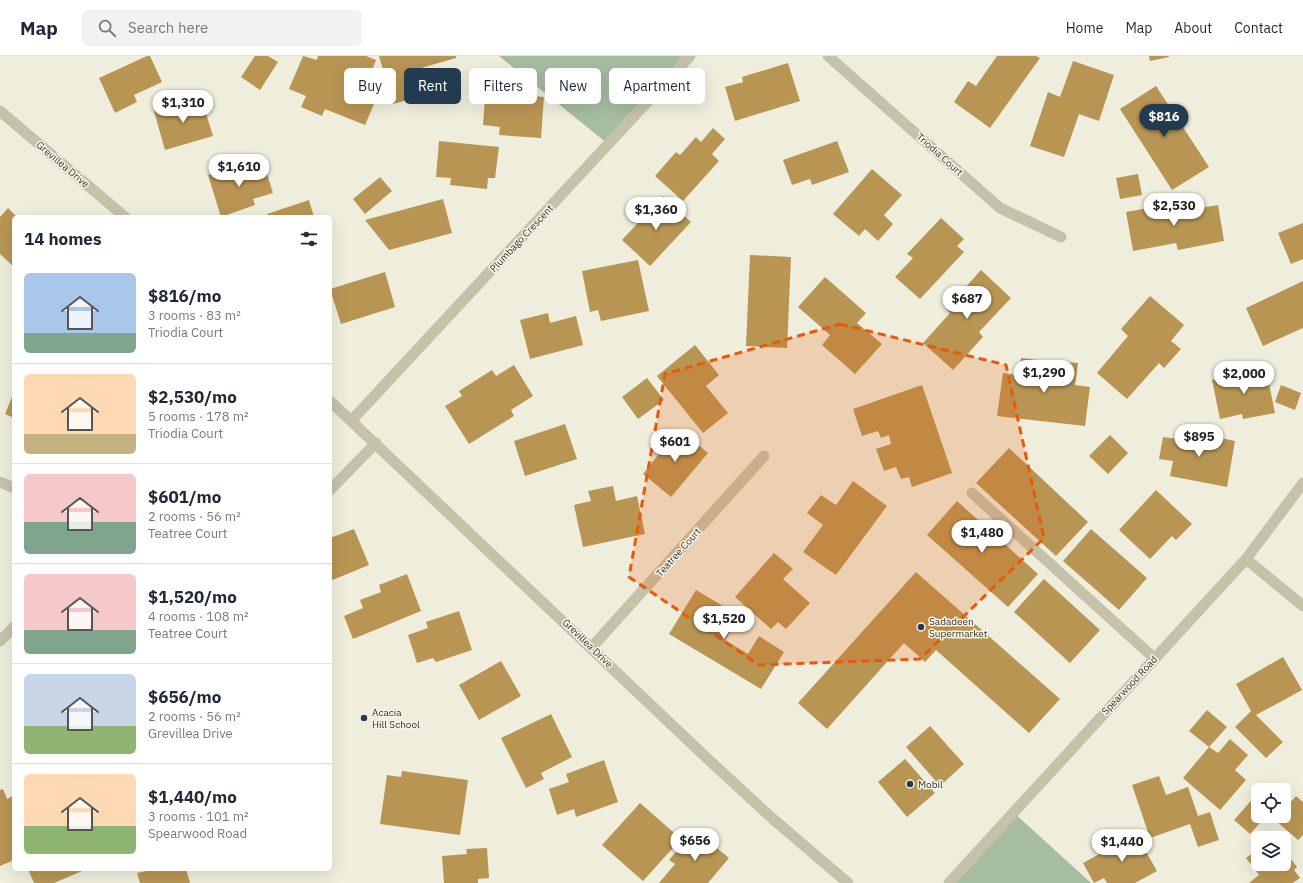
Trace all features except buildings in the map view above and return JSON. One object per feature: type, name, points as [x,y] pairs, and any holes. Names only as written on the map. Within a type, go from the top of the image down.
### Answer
[{"type":"street","name":"Plumbago Crescent","points":[[352,420],[690,56]]},
{"type":"street","name":"Triodia Court","points":[[828,56],[1000,208],[1061,237]]},
{"type":"street","name":"Grevillea Drive","points":[[0,111],[123,215]]},
{"type":"street","name":"Grevillea Drive","points":[[332,403],[773,819],[848,883]]},
{"type":"street","points":[[332,488],[376,443]]},
{"type":"street","name":"Teatree Court","points":[[592,647],[764,456]]},
{"type":"street","points":[[0,482],[12,487]]},
{"type":"street","name":"Spearwood Road","points":[[949,883],[1246,559],[1303,483]]},
{"type":"street","points":[[972,493],[1154,658]]},
{"type":"street","points":[[1246,559],[1303,606]]},
{"type":"street","points":[[0,641],[12,629]]},
{"type":"highlighted area","points":[[840,324],[1006,365],[1044,538],[920,659],[759,665],[629,577],[665,374]]},
{"type":"green space","points":[[499,56],[690,56],[679,68],[609,68],[609,104],[645,104],[608,144],[558,104],[601,104],[601,68],[545,68],[545,93],[537,87],[537,68],[514,68]]},
{"type":"green space","points":[[1013,812],[1091,883],[949,883]]},
{"type":"place","name":"Sadadeen Supermarket","points":[[921,627]]},
{"type":"place","name":"Acacia Hill School","points":[[364,718]]},
{"type":"place","name":"Mobil","points":[[910,784]]}]
